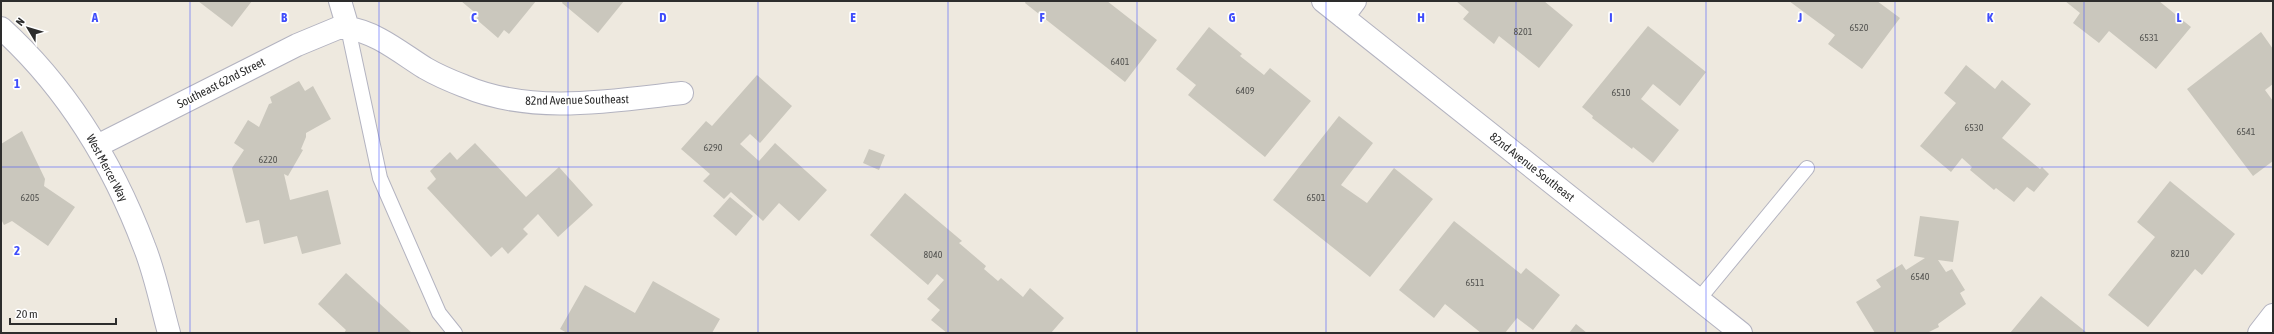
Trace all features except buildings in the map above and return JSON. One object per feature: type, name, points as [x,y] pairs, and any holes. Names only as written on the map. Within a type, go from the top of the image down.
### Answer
[{"type":"street","points":[[340,1],[348,28]]},
{"type":"street","name":"82nd Avenue Southeast","points":[[1322,1],[1349,9],[1699,300],[1741,333]]},
{"type":"street","name":"West Mercer Way","points":[[1,28],[53,83],[85,126],[113,174],[145,246],[168,333]]},
{"type":"street","name":"Southeast 62nd Street","points":[[97,146],[297,45],[338,28],[348,28]]},
{"type":"street","name":"82nd Avenue Southeast","points":[[348,28],[359,30],[374,37],[427,69],[464,87],[503,99],[540,103],[595,102],[682,93]]},
{"type":"street","points":[[2259,333],[2273,315]]},
{"type":"lane","points":[[348,28],[380,178],[439,313],[455,333]]},
{"type":"lane","points":[[1699,300],[1807,168]]}]
